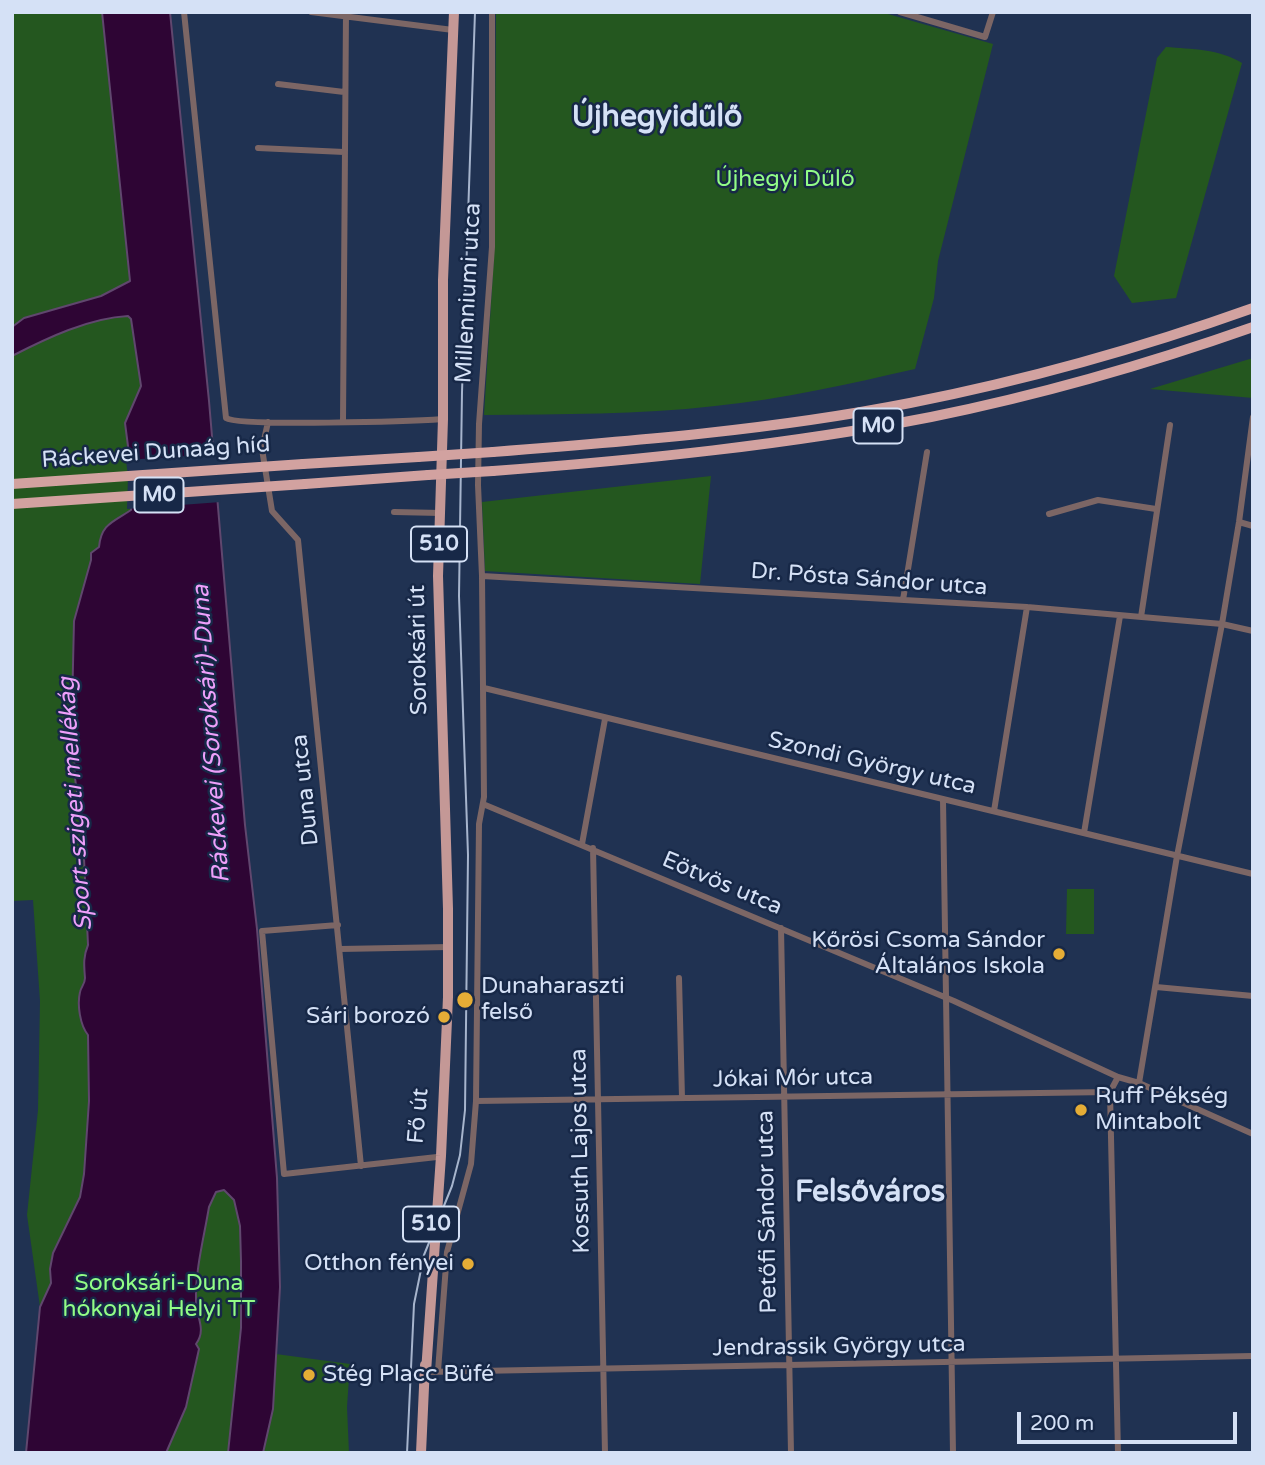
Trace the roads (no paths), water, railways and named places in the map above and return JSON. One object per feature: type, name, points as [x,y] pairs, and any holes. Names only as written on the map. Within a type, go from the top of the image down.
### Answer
[{"type":"highway","name":"Ráckevei Dunaág híd","points":[[12,484],[494,452],[724,431],[908,403],[1066,367],[1169,337],[1253,308]]},
{"type":"highway","name":"Ráckevei Dunaág híd","points":[[12,504],[573,465],[763,444],[930,417],[1094,377],[1253,327]]},
{"type":"main road","name":"Soroksári út","points":[[444,1077],[449,947],[438,638],[443,280],[454,12]]},
{"type":"main road","name":"Fő út","points":[[432,1372],[429,1253],[444,1077]]},
{"type":"main road","name":"Fő út","points":[[421,1453],[432,1372],[444,1077]]},
{"type":"street","points":[[184,12],[226,418],[231,421],[268,422],[443,419]]},
{"type":"street","points":[[311,12],[453,30]]},
{"type":"street","name":"Millenniumi utca","points":[[484,688],[478,485],[479,425],[492,247],[492,12]]},
{"type":"street","points":[[900,12],[985,37],[993,12]]},
{"type":"street","points":[[343,421],[346,15]]},
{"type":"street","points":[[278,84],[344,92]]},
{"type":"street","points":[[258,148],[344,152]]},
{"type":"street","points":[[1139,1083],[1177,856],[1222,624],[1253,417]]},
{"type":"street","name":"Duna utca","points":[[268,422],[262,449],[272,511],[298,540],[361,1166]]},
{"type":"street","points":[[1141,617],[1170,425]]},
{"type":"street","points":[[903,600],[927,452]]},
{"type":"street","points":[[1049,514],[1098,500],[1156,509]]},
{"type":"street","points":[[394,512],[441,513]]},
{"type":"street","points":[[1239,522],[1253,527]]},
{"type":"street","name":"Dr. Pósta Sándor utca","points":[[482,576],[1027,607],[1222,624],[1253,631]]},
{"type":"street","points":[[994,811],[1027,607]]},
{"type":"street","points":[[1084,833],[1120,616]]},
{"type":"street","name":"Szondi György utca","points":[[484,688],[1253,874]]},
{"type":"street","name":"Fő út","points":[[432,1372],[447,1252],[471,1164],[476,1101],[479,824],[483,804],[484,688]]},
{"type":"street","points":[[582,844],[605,719]]},
{"type":"street","points":[[943,800],[953,1453]]},
{"type":"street","name":"Eötvös utca","points":[[483,804],[945,998],[1118,1077],[1139,1083],[1253,1134]]},
{"type":"street","name":"Kossuth Lajos utca","points":[[593,848],[605,1453]]},
{"type":"street","points":[[338,925],[262,931],[284,1174],[437,1157]]},
{"type":"street","name":"Petőfi Sándor utca","points":[[781,928],[791,1453]]},
{"type":"street","points":[[340,949],[449,947]]},
{"type":"street","points":[[679,978],[682,1098]]},
{"type":"street","points":[[1156,987],[1253,996]]},
{"type":"street","points":[[1118,1077],[1110,1092],[1118,1453]]},
{"type":"street","name":"Jókai Mór utca","points":[[476,1101],[1110,1092]]},
{"type":"street","name":"Jendrassik György utca","points":[[432,1372],[1253,1356]]},
{"type":"water","name":"Ráckevei (Soroksári)-Duna","points":[[102,12],[170,12],[209,401],[277,1178],[280,1287],[273,1409],[263,1453],[228,1453],[241,1328],[241,1261],[240,1226],[234,1200],[224,1190],[216,1192],[209,1207],[196,1290],[196,1307],[201,1328],[196,1344],[199,1349],[186,1407],[166,1453],[26,1453],[40,1307],[51,1283],[53,1253],[80,1197],[89,1101],[88,1035],[81,1020],[79,1003],[85,980],[88,945],[83,836],[75,778],[72,708],[74,621],[91,553],[99,547],[105,528],[131,510],[132,477],[125,423],[141,386],[131,319],[128,316],[83,325],[12,356],[12,327],[24,318],[101,296],[130,281]]},
{"type":"tram line","points":[[407,1453],[414,1304],[424,1255],[452,1186],[460,1155],[465,1110],[468,855],[459,596],[462,392],[475,12]]},
{"type":"place","name":"Kőrösi Csoma Sándor Általános Iskola","points":[[1059,954]]},
{"type":"place","name":"Dunaharaszti felső","points":[[465,1000]]},
{"type":"place","name":"Sári borozó","points":[[444,1017]]},
{"type":"place","name":"Ruff Pékség Mintabolt","points":[[1081,1110]]},
{"type":"place","name":"Otthon fényei","points":[[468,1264]]},
{"type":"place","name":"Stég Placc Büfé","points":[[309,1375]]},
{"type":"district","name":"Újhegyidűlő","points":[[657,118]]},
{"type":"district","name":"Felsőváros","points":[[870,1193]]},
{"type":"park label","name":"Újhegyi Dűlő","points":[[785,180]]},
{"type":"park label","name":"Soroksári-Duna hókonyai Helyi TT","points":[[159,1297]]},
{"type":"water label","name":"Sport-szigeti mellékág","points":[[76,804]]}]
